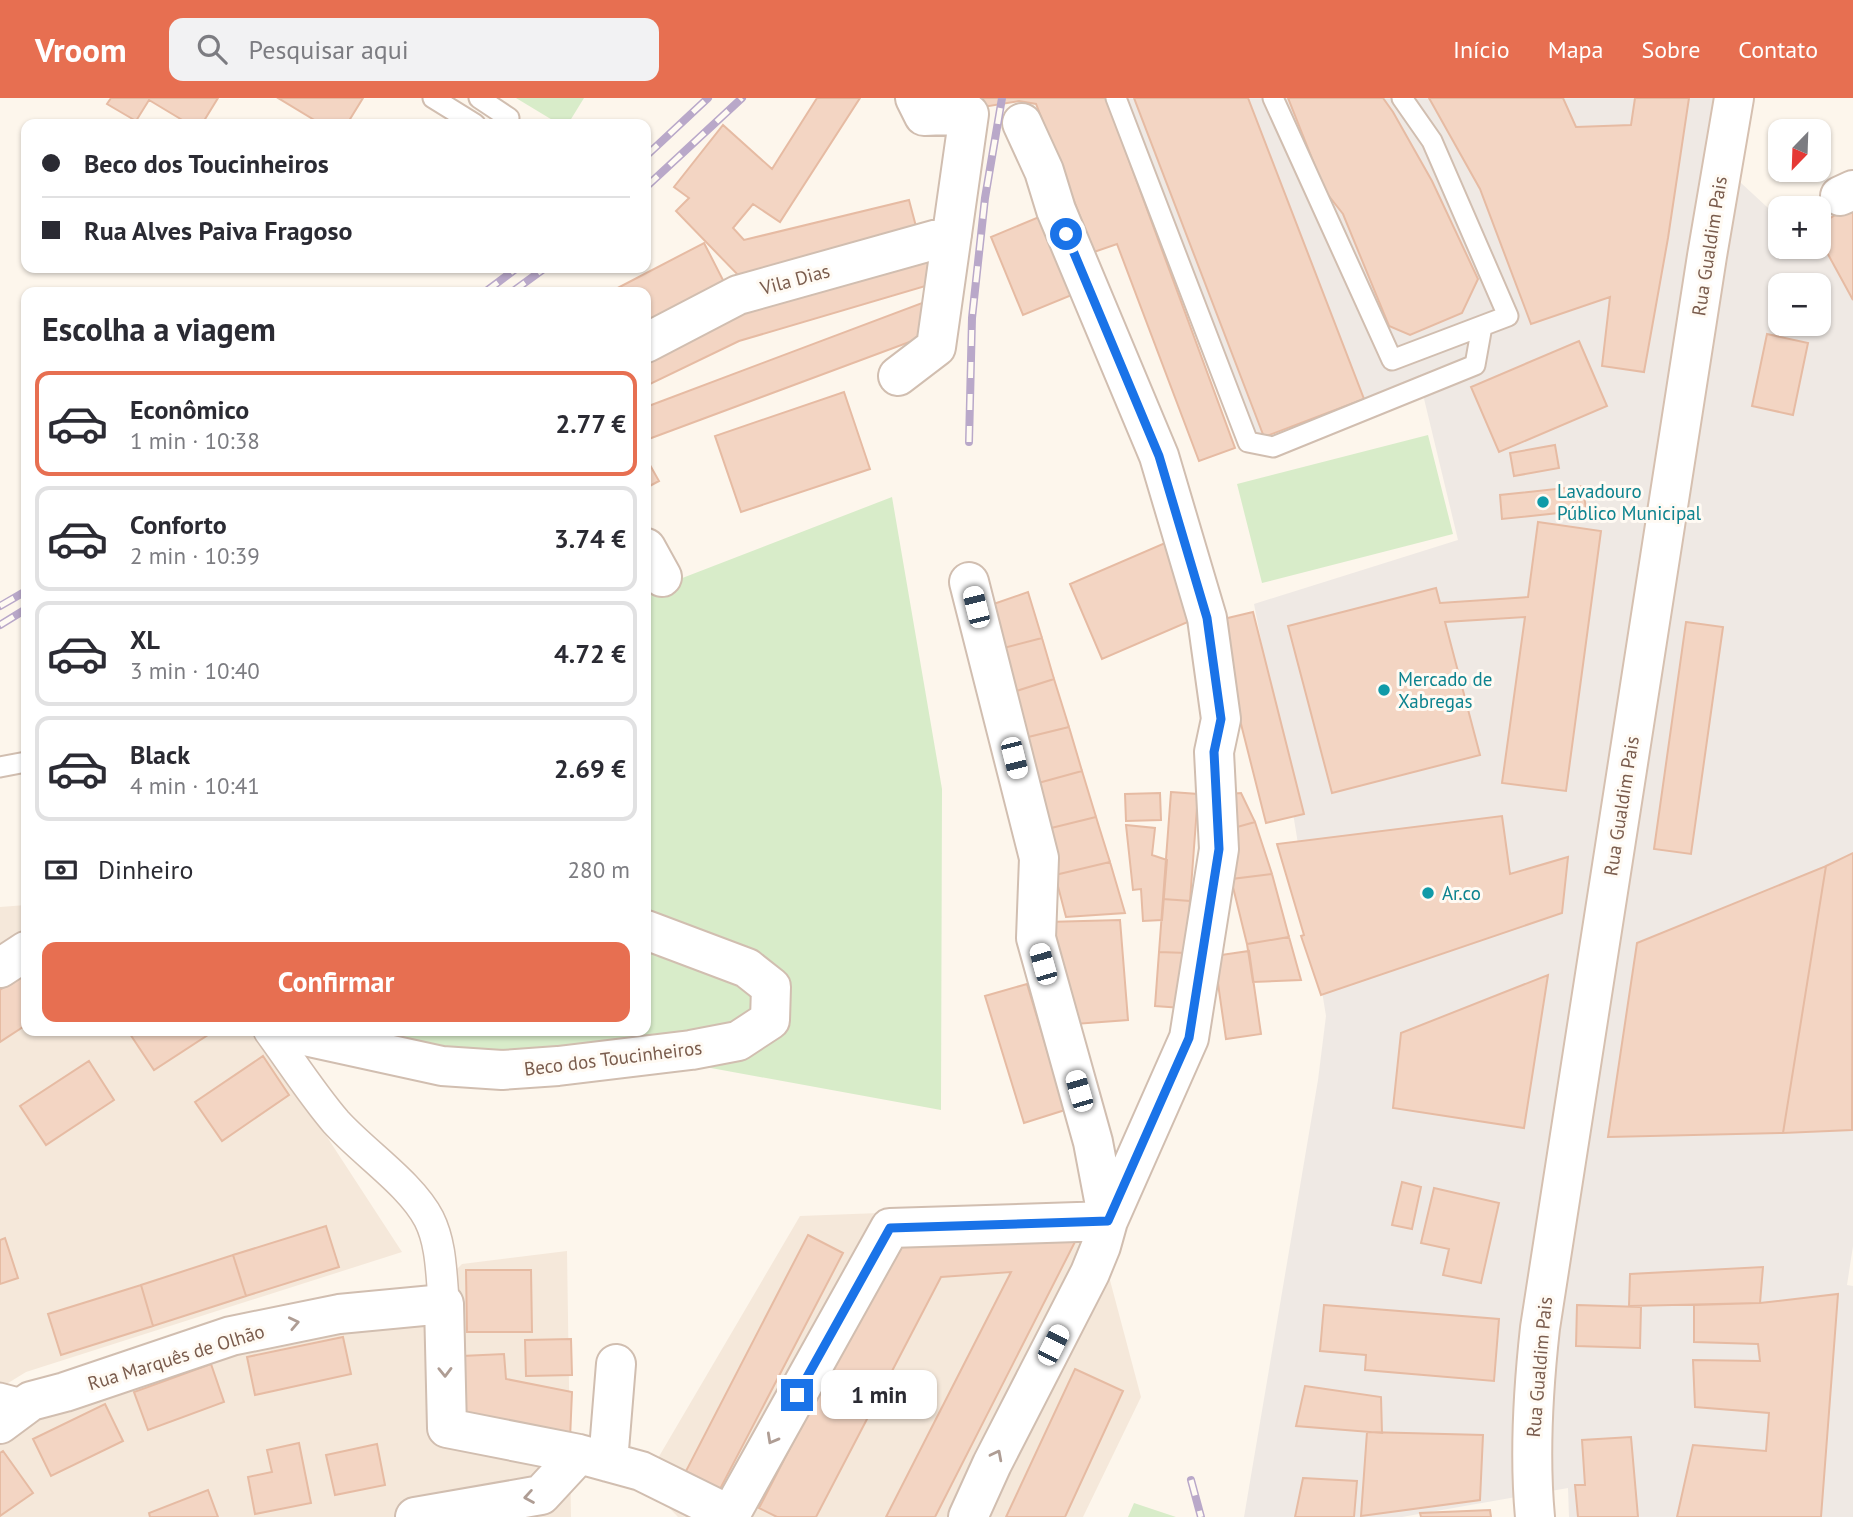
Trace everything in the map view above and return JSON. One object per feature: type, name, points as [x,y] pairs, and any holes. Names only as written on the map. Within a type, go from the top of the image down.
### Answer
[{"type":"street","points":[[898,376],[936,347],[969,114],[924,116],[915,98]]},
{"type":"street","name":"Rua Gualdim Pais","points":[[1535,1517],[1532,1443],[1540,1328],[1734,98]]},
{"type":"street","points":[[968,1517],[992,1464],[1090,1273],[1108,1221],[1189,1038],[1219,849],[1214,752],[1221,719],[1207,618],[1159,456],[1022,123]]},
{"type":"street","name":"Vila Dias","points":[[651,340],[738,295],[952,235]]},
{"type":"street","points":[[969,582],[1039,858],[1036,938],[1093,1142],[1108,1221]]},
{"type":"street","name":"Beco dos Toucinheiros","points":[[305,1036],[442,1066],[502,1070],[640,1057],[738,1041],[770,1020],[771,987],[747,968],[651,932]]},
{"type":"street","points":[[0,968],[21,954]]},
{"type":"street","points":[[273,1036],[318,1100],[410,1193],[430,1221],[440,1255],[447,1427],[594,1458],[640,1471],[731,1516],[890,1228],[1108,1221]]},
{"type":"street","name":"Rua Marquês de Olhão","points":[[0,1424],[16,1397],[65,1392],[231,1336],[339,1314],[444,1304]]},
{"type":"street","points":[[415,1517],[541,1495],[594,1458],[616,1364]]},
{"type":"lane","points":[[433,98],[467,119]]},
{"type":"lane","points":[[479,98],[508,119]]},
{"type":"lane","points":[[1116,98],[1248,442],[1273,447],[1475,365],[1482,326]]},
{"type":"lane","points":[[1273,98],[1392,360],[1508,316],[1432,141],[1402,98]]},
{"type":"lane","points":[[0,767],[21,763]]},
{"type":"shaded area","points":[[1126,98],[1721,98],[1714,158],[1768,208],[1768,259],[1831,259],[1831,214],[1853,201],[1853,1246],[1847,1285],[1853,1286],[1853,1517],[1569,1517],[1568,1488],[1402,1517],[1244,1517],[1318,1080],[1326,1016],[1285,764],[1254,604],[1458,540],[1420,382],[1256,439]]},
{"type":"shaded area","points":[[21,905],[21,1036],[261,1036],[402,1252],[26,1372],[0,1388],[0,907]]},
{"type":"shaded area","points":[[1090,1205],[1141,1397],[1083,1517],[678,1517],[644,1482],[800,1216]]},
{"type":"shaded area","points":[[567,1251],[571,1517],[0,1517],[0,1442],[37,1418],[202,1356],[408,1318],[462,1264]]},
{"type":"green space","points":[[516,98],[584,98],[571,119],[551,119]]},
{"type":"green space","points":[[1428,435],[1453,534],[1262,583],[1237,484]]},
{"type":"green space","points":[[892,497],[942,789],[941,1110],[700,1066],[567,1082],[383,1036],[651,1036],[651,593],[672,582]]},
{"type":"green space","points":[[1134,1503],[1176,1517],[1128,1517]]},
{"type":"building","points":[[111,98],[218,98],[205,119],[181,119],[149,100],[137,119],[133,119],[107,104]]},
{"type":"building","points":[[278,98],[363,98],[350,119],[313,119]]},
{"type":"building","points":[[817,98],[860,98],[780,222],[753,204],[733,228],[744,240],[909,200],[918,234],[739,276],[676,211],[689,198],[674,187],[723,125],[772,169]]},
{"type":"building","points":[[969,98],[1106,98],[1235,448],[1199,461],[1117,244],[1094,252],[1036,104],[1019,101],[977,108]]},
{"type":"building","points":[[1134,98],[1248,98],[1364,399],[1264,437]]},
{"type":"building","points":[[1288,98],[1383,98],[1432,181],[1478,279],[1462,313],[1410,335],[1389,326],[1343,214],[1325,191]]},
{"type":"building","points":[[1429,98],[1563,98],[1576,127],[1631,125],[1635,98],[1689,98],[1644,372],[1602,366],[1610,297],[1531,324],[1480,189]]},
{"type":"building","points":[[1853,205],[1853,300],[1831,259],[1831,218]]},
{"type":"building","points":[[1051,212],[1084,290],[1023,315],[991,237]]},
{"type":"building","points":[[704,243],[724,282],[651,320],[651,287],[620,287],[651,273]]},
{"type":"building","points":[[946,247],[939,282],[739,341],[651,384],[651,347],[726,309]]},
{"type":"building","points":[[938,297],[931,334],[651,438],[651,405]]},
{"type":"building","points":[[1767,334],[1808,343],[1793,415],[1752,406]]},
{"type":"building","points":[[1579,341],[1607,406],[1499,452],[1471,387]]},
{"type":"building","points":[[844,392],[870,469],[741,512],[715,436]]},
{"type":"building","points":[[1555,445],[1559,468],[1514,476],[1510,453]]},
{"type":"building","points":[[651,467],[659,481],[651,485]]},
{"type":"building","name":"Lavadouro Público Municipal","points":[[1583,486],[1586,510],[1502,519],[1500,495]]},
{"type":"building","name":"Mercado de Xabregas","points":[[1538,522],[1601,531],[1566,791],[1502,783],[1525,617],[1445,622],[1480,755],[1332,793],[1288,626],[1436,588],[1440,603],[1528,597]]},
{"type":"building","points":[[1165,543],[1197,618],[1102,659],[1070,584]]},
{"type":"building","points":[[1028,592],[1042,638],[996,650],[985,607]]},
{"type":"building","points":[[1253,612],[1304,814],[1266,823],[1215,621]]},
{"type":"building","points":[[1686,622],[1723,627],[1691,854],[1654,849]]},
{"type":"building","points":[[1042,638],[1054,679],[1007,694],[996,650]]},
{"type":"building","points":[[1054,679],[1069,727],[1020,739],[1007,694]]},
{"type":"building","points":[[1069,727],[1082,771],[1031,785],[1020,739]]},
{"type":"building","points":[[1082,771],[1096,817],[1043,830],[1031,785]]},
{"type":"building","points":[[1171,792],[1198,794],[1190,901],[1163,899]]},
{"type":"building","points":[[1160,793],[1161,820],[1126,821],[1125,794]]},
{"type":"building","points":[[1241,793],[1255,822],[1230,829],[1228,794]]},
{"type":"building","name":"Ar.co","points":[[1502,816],[1510,874],[1568,857],[1562,913],[1321,995],[1301,936],[1304,935],[1277,844]]},
{"type":"building","points":[[1096,817],[1110,862],[1055,875],[1043,830]]},
{"type":"building","points":[[1255,822],[1272,874],[1231,879],[1230,829]]},
{"type":"building","points":[[1126,825],[1155,828],[1152,855],[1167,860],[1162,920],[1143,921],[1141,889],[1133,890]]},
{"type":"building","points":[[1853,853],[1852,1130],[1783,1133],[1826,866]]},
{"type":"building","points":[[1110,862],[1125,913],[1066,917],[1055,875]]},
{"type":"building","points":[[1826,866],[1783,1133],[1608,1137],[1637,943]]},
{"type":"building","points":[[1272,874],[1289,937],[1247,944],[1231,879]]},
{"type":"building","points":[[1163,899],[1190,901],[1186,953],[1159,952]]},
{"type":"building","points":[[1120,920],[1128,1020],[1075,1024],[1047,922]]},
{"type":"building","points":[[1289,937],[1301,980],[1253,982],[1247,944]]},
{"type":"building","points":[[1249,951],[1261,1034],[1226,1039],[1214,956]]},
{"type":"building","points":[[1159,952],[1186,953],[1182,1008],[1155,1006]]},
{"type":"building","points":[[21,975],[21,1028],[0,1042],[0,990]]},
{"type":"building","points":[[1548,975],[1524,1128],[1393,1108],[1401,1033]]},
{"type":"building","points":[[1027,984],[1065,1110],[1024,1123],[985,996]]},
{"type":"building","points":[[131,1036],[206,1036],[154,1070]]},
{"type":"building","points":[[263,1056],[289,1095],[222,1141],[195,1102]]},
{"type":"building","points":[[89,1061],[114,1100],[46,1145],[20,1106]]},
{"type":"building","points":[[1402,1182],[1421,1187],[1412,1229],[1392,1225]]},
{"type":"building","points":[[1434,1188],[1499,1203],[1481,1283],[1443,1275],[1449,1249],[1421,1243]]},
{"type":"building","points":[[326,1226],[339,1267],[246,1296],[233,1255]]},
{"type":"building","points":[[1080,1232],[935,1517],[886,1517],[1011,1272],[941,1277],[816,1517],[777,1517],[759,1508],[895,1245]]},
{"type":"building","points":[[808,1235],[843,1253],[719,1491],[685,1473]]},
{"type":"building","points":[[5,1238],[18,1278],[0,1284],[0,1240]]},
{"type":"building","points":[[233,1255],[246,1296],[153,1326],[141,1285]]},
{"type":"building","points":[[1763,1267],[1760,1303],[1629,1306],[1630,1274]]},
{"type":"building","points":[[466,1270],[531,1270],[532,1332],[467,1332]]},
{"type":"building","points":[[141,1285],[153,1326],[61,1355],[48,1314]]},
{"type":"building","points":[[1838,1294],[1821,1517],[1677,1517],[1693,1445],[1766,1451],[1769,1413],[1695,1407],[1693,1360],[1760,1361],[1758,1344],[1694,1342],[1694,1305],[1760,1303]]},
{"type":"building","points":[[1324,1305],[1499,1319],[1494,1381],[1365,1370],[1366,1355],[1320,1351]]},
{"type":"building","points":[[1577,1305],[1641,1307],[1640,1348],[1576,1346]]},
{"type":"building","points":[[343,1337],[351,1374],[255,1395],[247,1357]]},
{"type":"building","points":[[571,1339],[572,1375],[526,1376],[525,1340]]},
{"type":"building","points":[[504,1354],[506,1379],[572,1392],[570,1439],[466,1421],[462,1356]]},
{"type":"building","points":[[211,1364],[224,1402],[148,1430],[134,1392]]},
{"type":"building","points":[[1075,1369],[1123,1391],[1065,1517],[1006,1517]]},
{"type":"building","points":[[1305,1386],[1381,1397],[1382,1433],[1296,1426]]},
{"type":"building","points":[[105,1404],[123,1441],[51,1476],[33,1439]]},
{"type":"building","points":[[1367,1432],[1483,1435],[1480,1500],[1361,1516]]},
{"type":"building","points":[[1631,1437],[1638,1517],[1578,1517],[1575,1485],[1585,1485],[1582,1440]]},
{"type":"building","points":[[299,1443],[311,1503],[255,1514],[248,1477],[272,1472],[267,1450]]},
{"type":"building","points":[[377,1444],[385,1485],[335,1495],[326,1455]]},
{"type":"building","points":[[3,1451],[33,1493],[0,1516],[0,1453]]},
{"type":"building","points":[[1303,1478],[1357,1481],[1354,1517],[1295,1517]]},
{"type":"building","points":[[208,1490],[218,1517],[150,1517],[149,1513]]},
{"type":"building","points":[[1490,1510],[1491,1517],[1421,1517],[1420,1513]]},
{"type":"railway","points":[[651,151],[708,98]]},
{"type":"railway","points":[[651,182],[742,98]]},
{"type":"railway","points":[[969,442],[972,318],[985,198],[1002,98]]},
{"type":"railway","points":[[492,287],[510,273]]},
{"type":"railway","points":[[519,287],[538,273]]},
{"type":"railway","points":[[0,606],[21,594]]},
{"type":"railway","points":[[0,625],[21,612]]},
{"type":"railway","points":[[1191,1480],[1201,1517]]},
{"type":"place","name":"Lavadouro Público Municipal","points":[[1543,502]]},
{"type":"place","name":"Mercado de Xabregas","points":[[1384,690]]},
{"type":"place","name":"Ar.co","points":[[1428,893]]},
{"type":"route","points":[[797,1395],[890,1228],[1108,1221],[1189,1038],[1219,849],[1214,752],[1221,719],[1207,618],[1159,456],[1066,234]]}]
